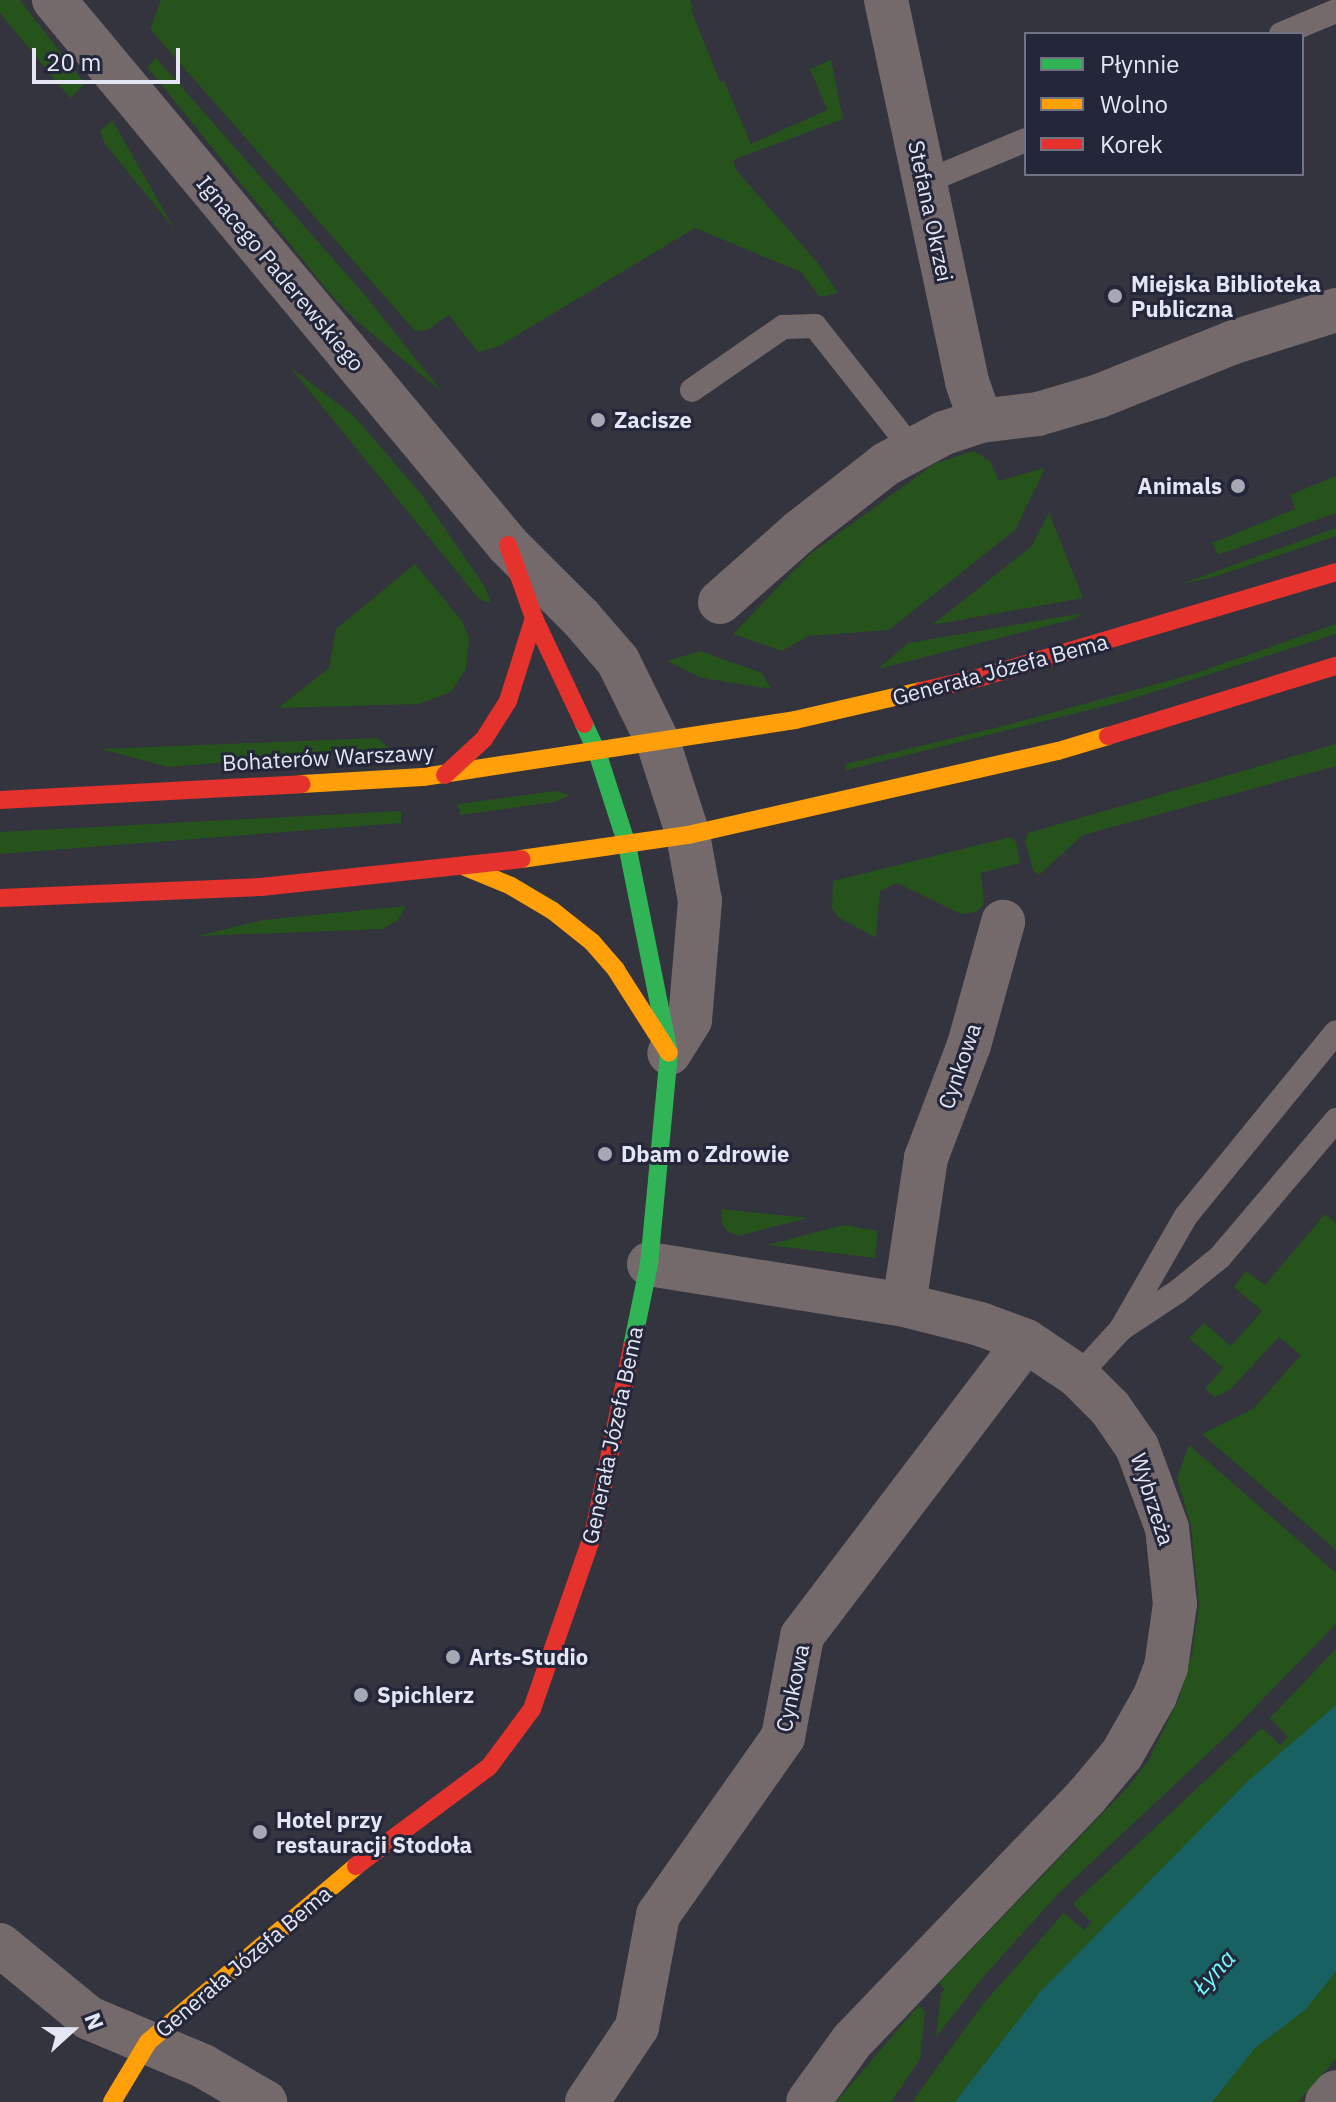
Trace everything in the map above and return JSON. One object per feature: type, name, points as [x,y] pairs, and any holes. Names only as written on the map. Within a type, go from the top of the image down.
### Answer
[{"type":"main road","name":"Ignacego Paderewskiego","points":[[508,545],[534,618],[597,752]]},
{"type":"main road","name":"Generała Józefa Bema","points":[[658,742],[795,720],[982,677],[1336,572]]},
{"type":"main road","points":[[445,775],[484,739],[508,701],[534,618]]},
{"type":"main road","points":[[0,898],[261,887],[465,867],[688,835],[933,782],[1058,751],[1336,666]]},
{"type":"main road","name":"Bohaterów Warszawy","points":[[0,800],[445,775],[658,742]]},
{"type":"main road","name":"Generała Józefa Bema","points":[[112,2102],[148,2042],[360,1862],[489,1767],[532,1709],[594,1531],[649,1264],[669,1053],[627,845],[597,752]]},
{"type":"main road","points":[[465,867],[532,898],[586,936],[616,970],[669,1053]]},
{"type":"street","name":"Stefana Okrzei","points":[[886,0],[967,382],[981,421]]},
{"type":"street","name":"Ignacego Paderewskiego","points":[[70,6],[508,545],[581,618],[618,661],[658,742],[688,835]]},
{"type":"street","points":[[720,602],[799,532],[886,464],[944,433],[981,421],[1038,414],[1099,396],[1234,342],[1336,310]]},
{"type":"street","name":"Generała Józefa Bema","points":[[669,1053],[690,1020],[696,957],[700,901],[688,835]]},
{"type":"street","name":"Cynkowa","points":[[904,1305],[911,1240],[926,1158],[969,1045],[1003,922]]},
{"type":"street","name":"Wybrzeża","points":[[649,1264],[904,1305],[980,1324],[1026,1341],[1078,1376],[1110,1408],[1137,1447],[1167,1528],[1175,1604],[1166,1667],[1140,1724],[1086,1797],[872,2019],[808,2102]]},
{"type":"street","name":"Cynkowa","points":[[587,2102],[637,2027],[658,1915],[783,1737],[802,1636],[1026,1341]]},
{"type":"street","points":[[0,1945],[89,2018],[203,2066],[265,2102]]},
{"type":"street","points":[[1327,2102],[1336,2092]]},
{"type":"lane","points":[[1286,32],[1336,11]]},
{"type":"lane","points":[[925,182],[1024,141]]},
{"type":"lane","points":[[692,390],[783,327],[815,326],[913,450]]},
{"type":"lane","points":[[1121,1329],[1186,1216],[1336,1032]]},
{"type":"lane","points":[[1078,1376],[1121,1329],[1220,1257],[1336,1120]]},
{"type":"green space","points":[[0,0],[20,0],[85,84],[70,98],[0,13]]},
{"type":"green space","points":[[161,0],[690,0],[691,10],[720,82],[724,81],[751,144],[827,110],[810,69],[831,60],[843,119],[733,160],[737,171],[817,262],[838,293],[820,297],[801,272],[695,228],[497,347],[478,352],[449,315],[427,330],[415,331],[150,29]]},
{"type":"green space","points":[[156,58],[364,294],[443,393],[333,297],[147,67]]},
{"type":"green space","points":[[112,120],[175,230],[105,144],[100,131]]},
{"type":"green space","points":[[290,367],[354,416],[422,495],[485,587],[491,603],[479,599]]},
{"type":"green space","points":[[974,451],[990,461],[999,481],[1044,468],[1042,475],[1015,530],[889,630],[808,636],[782,651],[733,634],[809,555],[934,464]]},
{"type":"green space","points":[[1336,476],[1336,513],[1218,555],[1212,543],[1295,509],[1290,495]]},
{"type":"green space","points":[[1049,513],[1083,598],[932,625],[1031,547]]},
{"type":"green space","points":[[1336,528],[1336,536],[1217,576],[1178,585]]},
{"type":"green space","points":[[415,564],[462,621],[469,638],[466,669],[451,692],[419,704],[278,708],[329,668],[336,629]]},
{"type":"green space","points":[[1083,613],[1074,619],[878,669],[908,643]]},
{"type":"green space","points":[[1336,624],[1336,634],[1125,701],[846,770],[845,764],[1003,726],[1193,674]]},
{"type":"green space","points":[[700,651],[762,673],[771,689],[702,678],[667,661]]},
{"type":"green space","points":[[377,738],[391,749],[168,767],[101,749]]},
{"type":"green space","points":[[1336,744],[1336,766],[1083,835],[1039,875],[1033,870],[1025,840],[1028,833]]},
{"type":"green space","points":[[556,791],[570,795],[555,802],[460,815],[458,804]]},
{"type":"green space","points":[[401,811],[401,823],[0,854],[0,832]]},
{"type":"green space","points":[[1011,837],[1016,842],[1020,863],[981,873],[984,904],[976,912],[961,914],[897,883],[880,891],[876,938],[838,917],[832,908],[833,881]]},
{"type":"green space","points":[[406,906],[398,920],[383,929],[198,936],[263,920]]},
{"type":"green space","points":[[722,1209],[808,1218],[738,1236],[727,1231],[721,1221]]},
{"type":"green space","points":[[1325,1214],[1336,1223],[1336,1550],[1202,1434],[1253,1409],[1301,1355],[1279,1337],[1231,1389],[1215,1397],[1205,1389],[1223,1368],[1189,1338],[1204,1323],[1231,1346],[1262,1311],[1234,1287],[1246,1271],[1265,1285]]},
{"type":"green space","points":[[844,1225],[878,1231],[875,1258],[767,1245]]},
{"type":"green space","points":[[1189,1445],[1336,1573],[1336,1624],[1233,1730],[1059,1893],[984,1976],[936,2037],[941,1993],[945,1989],[939,1983],[1128,1787],[1148,1761],[1178,1701],[1192,1654],[1199,1605],[1191,1526],[1177,1478]]},
{"type":"green space","points":[[1336,1649],[1336,1780],[1018,2102],[912,2102],[983,2004],[1064,1913],[1084,1930],[1092,1922],[1073,1904],[1262,1728],[1280,1745],[1288,1737],[1270,1718]]},
{"type":"green space","points":[[1336,1948],[1336,2059],[1298,2102],[1177,2102]]},
{"type":"green space","points":[[919,2005],[925,2012],[920,2059],[891,2102],[836,2102]]},
{"type":"water","name":"Łyna","points":[[1336,1705],[1336,1971],[1306,2009],[1254,2049],[1212,2102],[955,2102],[1041,1991],[1249,1780]]},
{"type":"traffic: fast","points":[[584,724],[597,752],[627,845],[669,1053],[649,1264],[632,1347]]},
{"type":"traffic: slow","points":[[302,784],[423,777],[795,720],[921,691]]},
{"type":"traffic: slow","points":[[521,859],[688,835],[1058,751],[1108,736]]},
{"type":"traffic: slow","points":[[465,867],[511,886],[553,911],[592,942],[616,970],[669,1053]]},
{"type":"traffic: slow","points":[[112,2102],[148,2042],[356,1866]]},
{"type":"traffic: jam","points":[[508,545],[534,618],[584,724]]},
{"type":"traffic: jam","points":[[921,691],[982,677],[1336,572]]},
{"type":"traffic: jam","points":[[445,775],[484,739],[508,701],[534,618]]},
{"type":"traffic: jam","points":[[1108,736],[1336,666]]},
{"type":"traffic: jam","points":[[0,800],[302,784]]},
{"type":"traffic: jam","points":[[0,898],[261,887],[521,859]]},
{"type":"traffic: jam","points":[[356,1866],[489,1767],[532,1709],[594,1531],[632,1347]]},
{"type":"place","name":"Miejska Biblioteka Publiczna","points":[[1115,296]]},
{"type":"place","name":"Zacisze","points":[[598,420]]},
{"type":"place","name":"Animals","points":[[1238,486]]},
{"type":"place","name":"Dbam o Zdrowie","points":[[605,1154]]},
{"type":"place","name":"Arts-Studio","points":[[453,1657]]},
{"type":"place","name":"Spichlerz","points":[[361,1695]]},
{"type":"place","name":"Hotel przy restauracji Stodoła","points":[[260,1832]]}]
